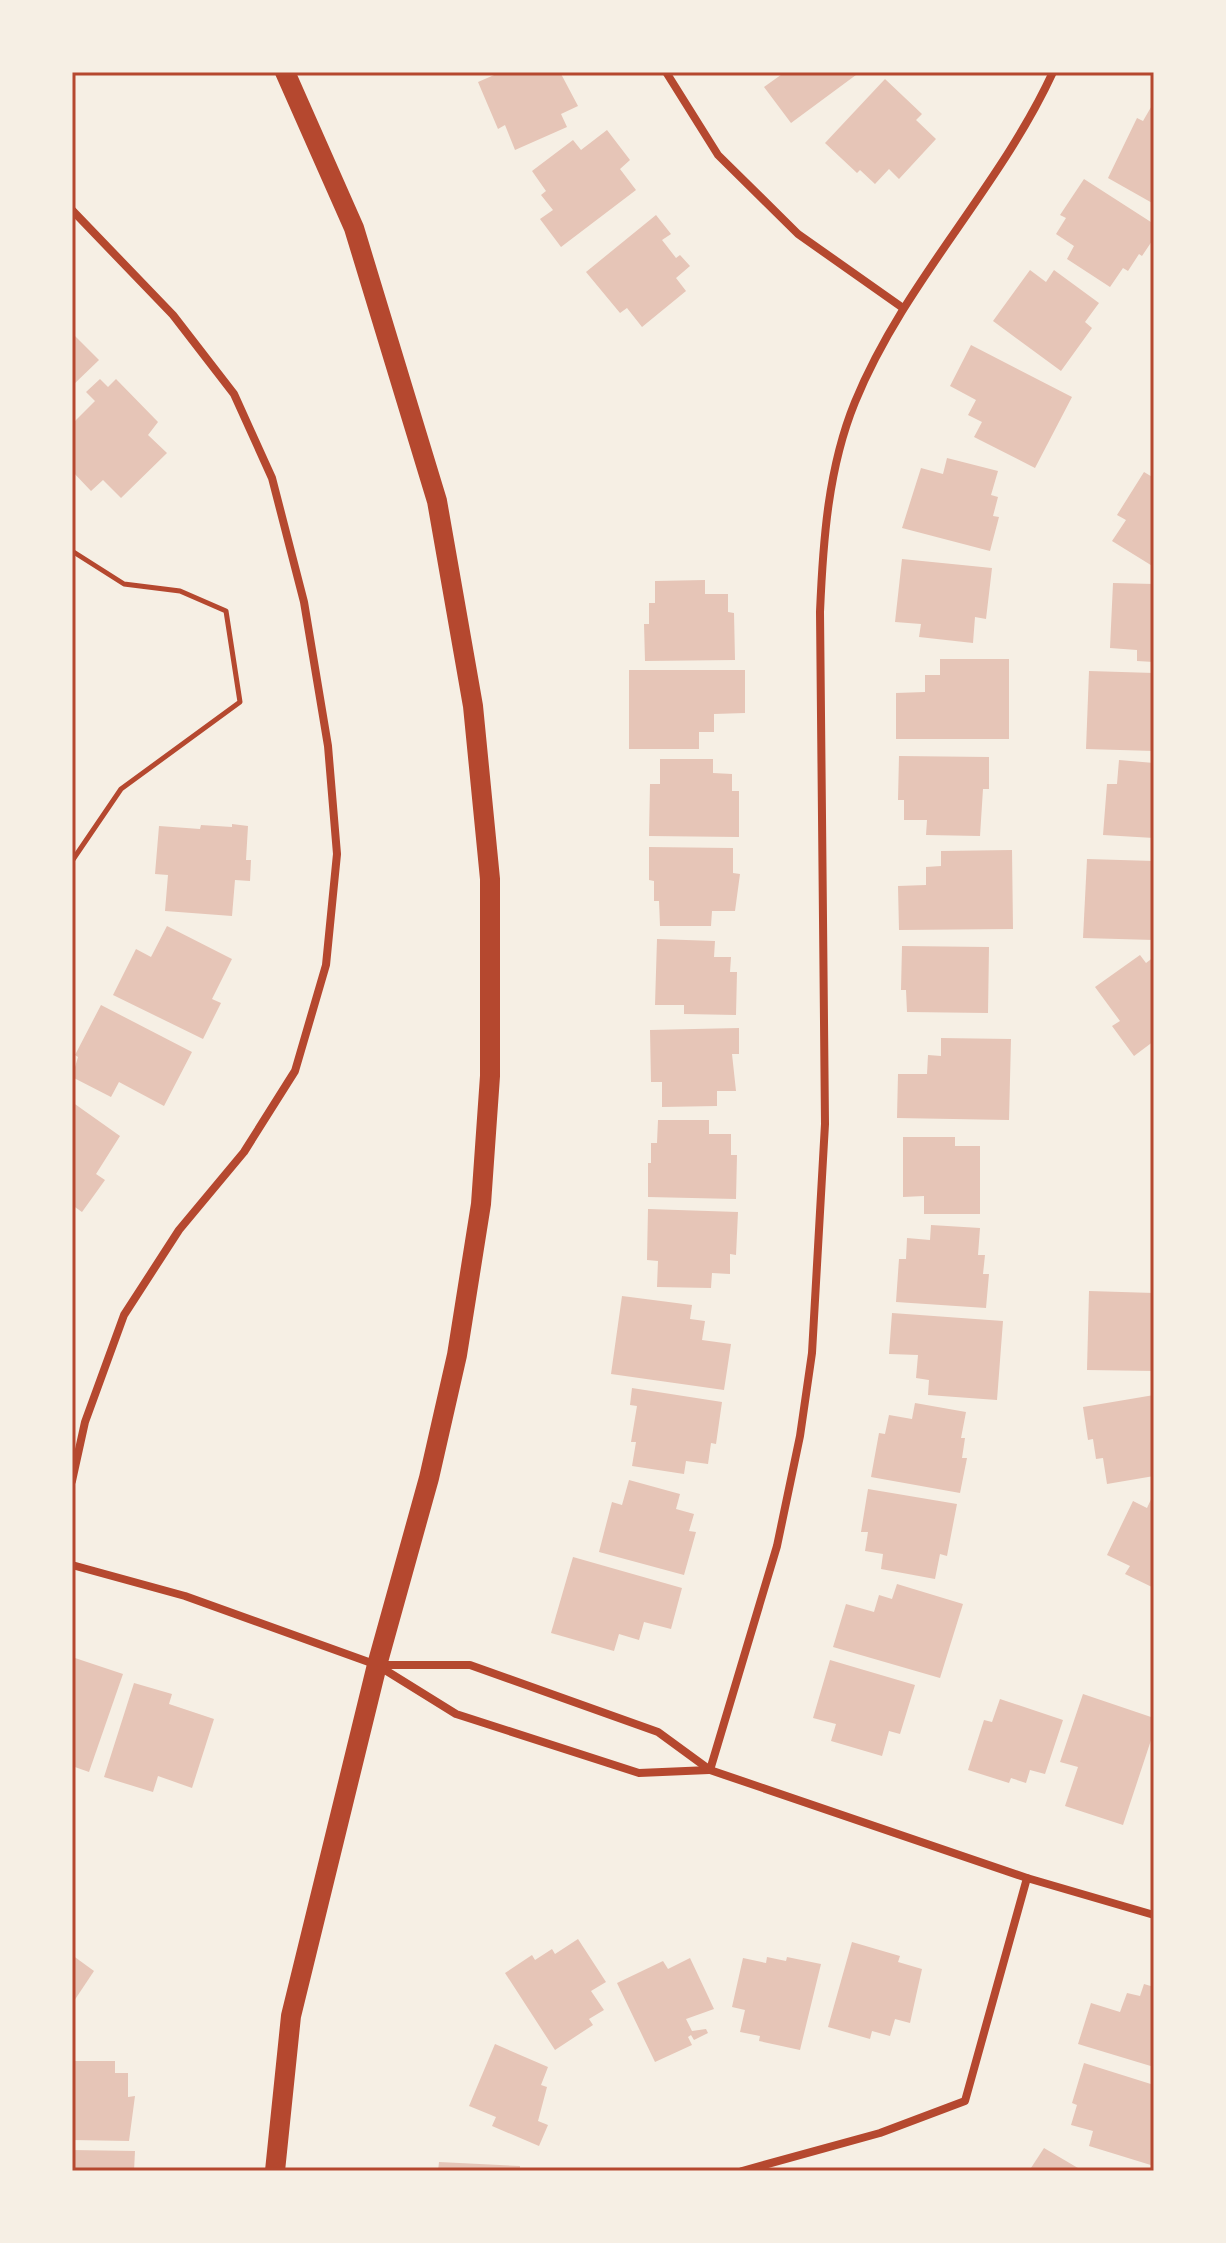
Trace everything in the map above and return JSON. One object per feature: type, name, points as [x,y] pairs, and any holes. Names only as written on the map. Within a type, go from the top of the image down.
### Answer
[{"type":"main road","points":[[275,2171],[291,2016],[457,1355],[481,1204],[490,1076],[490,879],[473,706],[437,501],[354,228],[285,72]]},
{"type":"street","points":[[666,72],[718,155],[798,234],[903,308]]},
{"type":"street","points":[[710,1770],[777,1546],[800,1436],[812,1353],[825,1124],[820,612],[822,549],[838,458],[854,404],[903,308],[992,182],[1053,72]]},
{"type":"street","points":[[72,210],[173,315],[234,394],[272,478],[304,602],[328,746],[337,854],[326,965],[295,1071],[244,1152],[179,1230],[124,1315],[85,1422],[72,1481]]},
{"type":"street","points":[[72,1565],[185,1596],[377,1665],[456,1714],[639,1773],[710,1770]]},
{"type":"street","points":[[377,1665],[470,1665],[658,1732],[710,1770],[1027,1878],[1154,1915]]},
{"type":"street","points":[[742,2171],[880,2133],[965,2101],[1027,1878]]},
{"type":"path","points":[[72,551],[124,584],[180,591],[226,611],[240,702],[121,789],[72,861]]},
{"type":"building","points":[[501,72],[560,72],[578,106],[561,114],[567,127],[515,150],[505,125],[498,129],[478,82]]},
{"type":"building","points":[[785,72],[860,72],[791,123],[764,87]]},
{"type":"building","points":[[885,79],[922,114],[916,120],[936,139],[899,179],[889,169],[875,184],[860,170],[857,173],[825,143]]},
{"type":"building","points":[[1154,102],[1154,204],[1108,178],[1137,118],[1143,121]]},
{"type":"building","points":[[607,130],[630,160],[620,169],[636,190],[561,247],[540,219],[553,210],[541,195],[546,191],[532,171],[573,140],[581,150]]},
{"type":"building","points":[[1084,179],[1154,224],[1154,238],[1142,256],[1139,254],[1128,271],[1123,268],[1110,287],[1067,259],[1074,246],[1056,234],[1066,218],[1060,215]]},
{"type":"building","points":[[656,215],[671,234],[662,240],[676,258],[680,255],[690,266],[676,278],[686,291],[642,327],[627,308],[620,313],[586,272]]},
{"type":"building","points":[[1030,270],[1046,282],[1054,270],[1099,303],[1085,322],[1092,328],[1061,371],[993,321]]},
{"type":"building","points":[[72,333],[99,360],[72,386]]},
{"type":"building","points":[[971,345],[1072,397],[1035,468],[974,437],[982,422],[968,415],[976,400],[950,386]]},
{"type":"building","points":[[100,379],[108,387],[116,379],[158,422],[148,435],[167,453],[121,498],[103,480],[91,491],[72,471],[72,424],[95,401],[86,392]]},
{"type":"building","points":[[947,458],[998,471],[991,495],[998,497],[993,516],[999,517],[990,551],[902,528],[921,468],[943,474]]},
{"type":"building","points":[[1144,472],[1154,478],[1154,567],[1112,541],[1126,520],[1117,515]]},
{"type":"building","points":[[902,559],[992,568],[986,619],[975,617],[973,643],[919,637],[921,624],[895,622]]},
{"type":"building","points":[[705,580],[705,594],[728,594],[728,612],[734,613],[735,660],[645,661],[644,624],[649,624],[649,603],[655,603],[655,581]]},
{"type":"building","points":[[1113,583],[1154,584],[1154,662],[1137,661],[1137,650],[1110,648]]},
{"type":"building","points":[[940,659],[1009,659],[1009,739],[896,739],[896,693],[925,692],[925,675],[940,675]]},
{"type":"building","points":[[629,670],[745,670],[745,713],[714,714],[714,732],[699,732],[699,749],[629,749]]},
{"type":"building","points":[[1089,671],[1154,673],[1154,751],[1086,749]]},
{"type":"building","points":[[899,756],[989,757],[989,789],[983,789],[980,836],[926,835],[927,820],[904,820],[904,800],[898,800]]},
{"type":"building","points":[[660,759],[713,759],[713,773],[732,774],[732,791],[739,791],[739,837],[649,836],[650,784],[660,784]]},
{"type":"building","points":[[1119,760],[1154,763],[1154,838],[1103,835],[1107,784],[1117,784]]},
{"type":"building","points":[[232,824],[248,826],[246,860],[251,860],[250,881],[235,880],[232,916],[165,911],[168,875],[155,874],[159,826],[200,829],[201,825],[232,827]]},
{"type":"building","points":[[649,847],[733,848],[733,873],[740,874],[735,911],[712,911],[711,926],[660,926],[659,901],[654,901],[654,881],[649,880]]},
{"type":"building","points":[[1012,850],[1013,929],[899,930],[898,886],[926,885],[926,867],[941,866],[941,851]]},
{"type":"building","points":[[1087,859],[1154,861],[1154,940],[1083,938]]},
{"type":"building","points":[[167,926],[232,959],[212,999],[221,1003],[203,1039],[113,995],[136,949],[151,957]]},
{"type":"building","points":[[657,939],[715,941],[714,957],[731,957],[730,972],[737,972],[736,1015],[684,1014],[684,1005],[655,1005]]},
{"type":"building","points":[[902,946],[989,947],[988,1013],[907,1012],[906,990],[901,990]]},
{"type":"building","points":[[1140,955],[1146,963],[1154,957],[1154,1041],[1134,1056],[1112,1026],[1120,1021],[1095,987]]},
{"type":"building","points":[[101,1005],[192,1052],[164,1106],[119,1082],[111,1097],[72,1077],[78,1057],[75,1055]]},
{"type":"building","points":[[739,1028],[739,1054],[732,1054],[736,1091],[717,1091],[717,1106],[662,1107],[662,1082],[651,1082],[650,1030]]},
{"type":"building","points":[[941,1038],[1011,1039],[1009,1120],[897,1118],[898,1074],[927,1074],[928,1055],[941,1056]]},
{"type":"building","points":[[72,1102],[120,1136],[96,1174],[105,1180],[82,1212],[72,1205]]},
{"type":"building","points":[[658,1120],[709,1120],[709,1134],[731,1134],[731,1155],[737,1155],[736,1199],[648,1197],[648,1163],[651,1163],[651,1143],[657,1143]]},
{"type":"building","points":[[903,1137],[955,1137],[955,1146],[980,1146],[980,1214],[924,1214],[924,1196],[903,1197]]},
{"type":"building","points":[[648,1209],[738,1212],[736,1255],[730,1254],[730,1274],[712,1273],[711,1288],[657,1287],[658,1261],[647,1260]]},
{"type":"building","points":[[931,1225],[980,1228],[978,1255],[985,1255],[983,1274],[989,1274],[986,1308],[896,1302],[899,1259],[906,1259],[907,1238],[930,1240]]},
{"type":"building","points":[[1089,1291],[1154,1293],[1154,1371],[1087,1370]]},
{"type":"building","points":[[622,1296],[692,1305],[690,1319],[705,1321],[702,1340],[731,1344],[724,1390],[611,1374]]},
{"type":"building","points":[[892,1313],[1003,1321],[997,1400],[928,1395],[929,1380],[916,1378],[918,1355],[889,1354]]},
{"type":"building","points":[[632,1388],[722,1402],[716,1444],[711,1443],[708,1464],[686,1461],[684,1474],[632,1466],[636,1442],[631,1442],[637,1406],[630,1405]]},
{"type":"building","points":[[1154,1395],[1154,1476],[1107,1484],[1103,1458],[1096,1459],[1093,1439],[1088,1440],[1083,1407]]},
{"type":"building","points":[[915,1403],[966,1412],[961,1438],[965,1438],[962,1458],[967,1458],[960,1493],[871,1477],[879,1433],[885,1434],[889,1415],[912,1419]]},
{"type":"building","points":[[629,1480],[680,1494],[676,1509],[694,1514],[689,1531],[696,1532],[684,1575],[599,1552],[612,1502],[622,1505]]},
{"type":"building","points":[[868,1489],[957,1504],[947,1556],[940,1554],[935,1579],[881,1569],[883,1554],[865,1551],[868,1532],[861,1532]]},
{"type":"building","points":[[1154,1493],[1154,1588],[1125,1574],[1130,1566],[1107,1555],[1133,1501],[1147,1508]]},
{"type":"building","points":[[573,1557],[682,1588],[671,1629],[644,1622],[639,1640],[619,1634],[614,1651],[551,1633]]},
{"type":"building","points":[[897,1584],[963,1604],[940,1678],[833,1647],[846,1604],[874,1612],[879,1595],[892,1599]]},
{"type":"building","points":[[72,1657],[123,1674],[89,1772],[72,1766]]},
{"type":"building","points":[[830,1660],[915,1685],[900,1734],[889,1731],[882,1756],[831,1741],[836,1724],[813,1718]]},
{"type":"building","points":[[134,1683],[172,1694],[169,1704],[214,1719],[192,1788],[158,1776],[153,1792],[104,1777]]},
{"type":"building","points":[[1083,1694],[1154,1718],[1154,1731],[1123,1825],[1065,1806],[1078,1767],[1060,1762]]},
{"type":"building","points":[[1000,1699],[1063,1720],[1045,1774],[1030,1770],[1026,1783],[1011,1778],[1009,1783],[968,1770],[984,1720],[992,1722]]},
{"type":"building","points":[[578,1939],[606,1982],[591,1991],[604,2010],[589,2019],[593,2025],[555,2050],[505,1973],[532,1955],[535,1960],[552,1949],[555,1954]]},
{"type":"building","points":[[852,1942],[900,1956],[898,1962],[922,1969],[910,2023],[895,2019],[890,2036],[872,2031],[870,2039],[828,2027]]},
{"type":"building","points":[[72,1955],[94,1971],[72,2004]]},
{"type":"building","points":[[767,1957],[786,1961],[787,1957],[821,1964],[800,2050],[759,2041],[760,2036],[740,2032],[745,2010],[732,2007],[743,1958],[766,1963]]},
{"type":"building","points":[[690,1958],[714,2009],[686,2019],[692,2031],[706,2029],[708,2033],[694,2040],[691,2035],[688,2037],[692,2045],[655,2062],[617,1983],[663,1961],[668,1969]]},
{"type":"building","points":[[1144,1984],[1154,1987],[1154,2067],[1078,2044],[1091,2003],[1120,2012],[1127,1993],[1140,1996]]},
{"type":"building","points":[[495,2044],[548,2067],[541,2085],[547,2087],[538,2121],[548,2125],[539,2146],[492,2126],[496,2117],[469,2106]]},
{"type":"building","points":[[72,2061],[115,2061],[115,2073],[128,2073],[128,2097],[135,2096],[129,2141],[72,2140]]},
{"type":"building","points":[[1084,2063],[1154,2085],[1154,2166],[1089,2146],[1093,2131],[1071,2125],[1077,2105],[1072,2103]]},
{"type":"building","points":[[1044,2148],[1083,2171],[1029,2171]]},
{"type":"building","points":[[72,2150],[135,2151],[134,2171],[72,2171]]},
{"type":"building","points":[[439,2162],[520,2166],[520,2171],[438,2171]]}]
